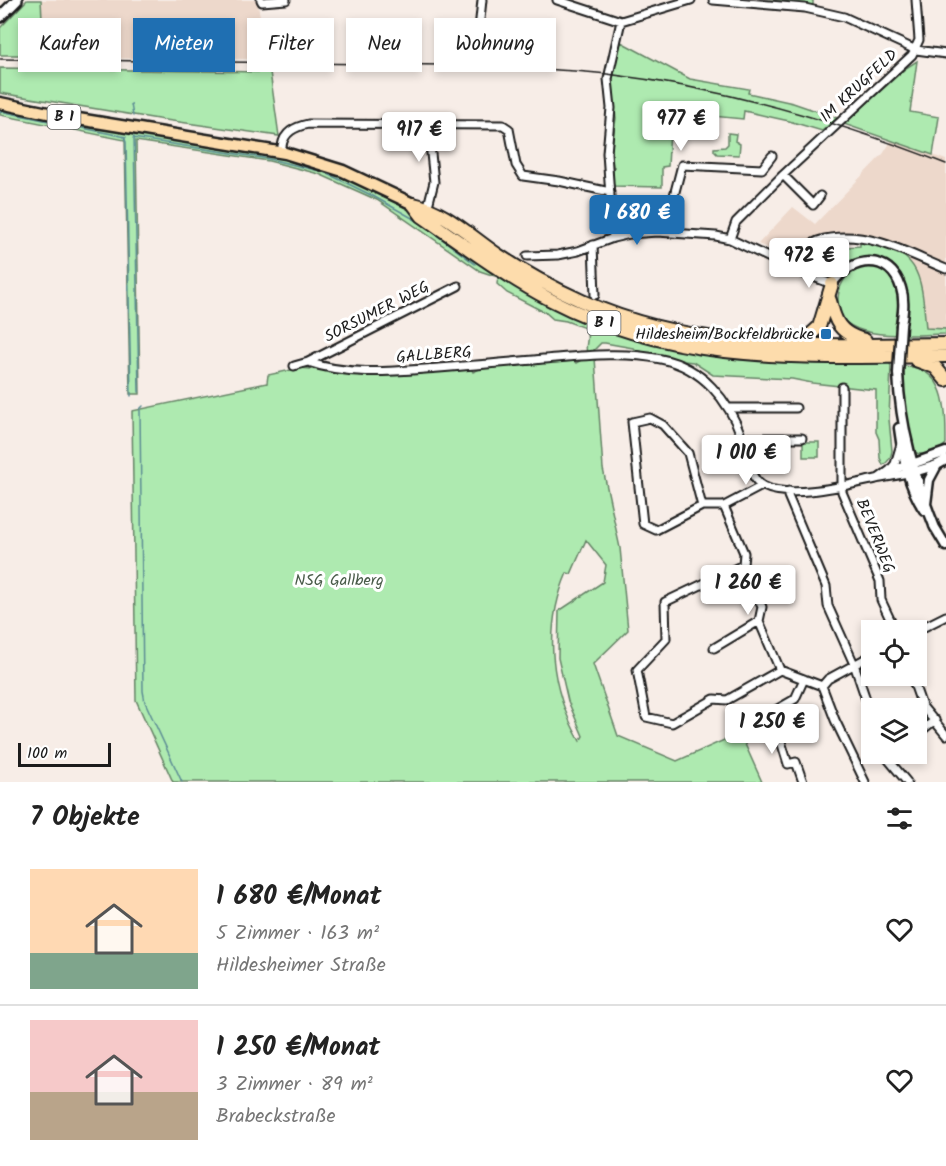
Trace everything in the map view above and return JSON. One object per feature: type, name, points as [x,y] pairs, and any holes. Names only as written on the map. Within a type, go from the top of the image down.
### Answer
[{"type":"highway","name":"B 1","points":[[412,204],[434,210],[498,255],[551,286],[615,315],[672,331],[705,338],[785,344],[946,344]]},
{"type":"highway","name":"B 1","points":[[412,204],[422,216],[512,278],[550,300],[581,314],[640,335],[688,347],[753,355],[946,356]]},
{"type":"highway","points":[[785,344],[806,338],[817,330],[824,318],[832,284]]},
{"type":"highway","points":[[829,298],[836,321],[845,332],[854,337],[880,344]]},
{"type":"highway","points":[[905,356],[932,365],[946,380]]},
{"type":"main road","points":[[0,16],[17,0]]},
{"type":"main road","name":"B 1","points":[[0,103],[106,124],[285,153],[343,171],[412,204]]},
{"type":"street","points":[[261,1],[286,0]]},
{"type":"street","points":[[480,18],[482,0]]},
{"type":"street","points":[[557,0],[621,21],[691,0]]},
{"type":"street","points":[[713,0],[775,4],[815,10],[844,17],[916,50],[946,54]]},
{"type":"street","name":"IM KRUGFELD","points":[[730,239],[736,222],[916,50],[919,40],[916,0]]},
{"type":"street","points":[[613,238],[607,153],[610,108],[608,79],[621,21]]},
{"type":"street","points":[[282,146],[283,138],[293,128],[308,124],[503,125],[509,129],[516,165],[523,176],[610,192]]},
{"type":"street","points":[[428,125],[434,182],[429,202]]},
{"type":"street","points":[[667,232],[682,165],[762,169],[772,156]]},
{"type":"street","points":[[783,175],[813,205],[820,196]]},
{"type":"street","points":[[527,256],[558,255],[578,251],[630,234],[667,232],[730,239],[795,270],[832,284],[844,270],[855,264],[871,262],[887,268],[898,280],[903,295],[898,373],[899,403],[916,498],[946,546]]},
{"type":"street","points":[[795,270],[803,253],[811,244],[828,238],[844,237],[877,240],[946,269]]},
{"type":"street","points":[[593,245],[595,295]]},
{"type":"street","name":"SORSUMER WEG","points":[[308,362],[458,286]]},
{"type":"street","name":"GALLBERG","points":[[294,366],[308,362],[319,366],[383,373],[578,356],[648,357],[675,363],[704,379],[723,398],[742,438],[752,475],[762,486]]},
{"type":"street","name":"BEVERWEG","points":[[842,387],[842,487],[880,581],[881,600],[890,620]]},
{"type":"street","points":[[899,403],[897,417],[901,444],[935,528]]},
{"type":"street","points":[[729,408],[796,408]]},
{"type":"street","points":[[702,506],[688,453],[663,425],[650,418],[632,422],[643,524],[656,530],[702,506],[724,506],[762,486],[789,491],[842,487],[879,478],[892,478],[946,452]]},
{"type":"street","points":[[742,438],[802,438]]},
{"type":"street","points":[[879,478],[895,464],[901,444]]},
{"type":"street","points":[[890,470],[937,465],[946,460]]},
{"type":"street","points":[[926,505],[929,480],[937,465]]},
{"type":"street","points":[[789,491],[788,496],[826,586],[828,606],[854,664],[866,698]]},
{"type":"street","points":[[724,506],[744,553],[743,565],[762,607],[759,621],[780,670],[822,686],[835,720],[865,782]]},
{"type":"street","points":[[743,565],[665,602],[666,639],[637,670],[646,717],[672,723],[714,699],[727,700],[780,670]]},
{"type":"street","points":[[927,626],[946,616]]},
{"type":"street","points":[[714,648],[759,621]]},
{"type":"street","points":[[822,686],[828,679],[861,660]]},
{"type":"street","points":[[741,730],[795,699],[804,679]]},
{"type":"street","points":[[915,686],[922,706],[946,735]]},
{"type":"street","points":[[772,712],[788,764],[796,762],[803,782]]},
{"type":"street","points":[[927,726],[935,720]]},
{"type":"street","points":[[892,764],[907,782]]},
{"type":"shaded area","points":[[41,0],[257,0],[260,18],[247,18],[247,59],[235,59],[235,18],[133,18],[133,58],[121,58],[121,18],[42,18]]},
{"type":"shaded area","points":[[892,140],[946,160],[946,329],[926,329],[923,294],[908,258],[889,248],[860,241],[843,240],[803,245],[794,255],[787,256],[758,244],[793,207],[815,224],[883,154]]},
{"type":"green space","points":[[27,0],[41,0],[42,18],[18,18],[18,55],[0,55],[0,28]]},
{"type":"green space","points":[[758,0],[813,0],[813,5]]},
{"type":"green space","points":[[621,42],[690,79],[749,89],[748,93],[793,103],[837,118],[822,131],[744,111],[743,119],[671,112],[668,166],[662,167],[662,187],[613,186],[611,153],[616,118],[611,84]]},
{"type":"green space","points":[[917,61],[910,112],[939,117],[933,155],[844,124],[906,68]]},
{"type":"green space","points":[[0,68],[18,68],[18,72],[121,72],[121,70],[133,70],[133,72],[270,72],[279,136],[158,119],[0,93]]},
{"type":"green space","points":[[0,105],[263,152],[353,179],[389,197],[423,219],[511,282],[640,338],[889,362],[891,366],[889,419],[892,451],[890,457],[883,465],[876,432],[876,390],[792,379],[713,375],[693,362],[642,353],[633,348],[605,343],[601,343],[593,351],[587,353],[585,328],[553,319],[507,293],[497,284],[498,277],[480,271],[377,200],[319,174],[269,161],[136,141],[140,394],[130,394],[125,140],[0,115]]},
{"type":"green space","points":[[728,133],[736,134],[735,141],[740,144],[739,155],[717,154],[714,151],[714,148],[725,147],[728,144]]},
{"type":"green space","points":[[860,241],[880,245],[906,258],[919,279],[926,328],[946,329],[946,334],[882,334],[852,326],[842,317],[838,295],[842,283],[851,272],[834,271],[824,274],[816,272],[808,265],[808,255],[811,249],[820,244],[820,249],[860,246]]},
{"type":"green space","name":"NSG Gallberg","points":[[585,358],[595,358],[603,469],[620,548],[628,630],[593,664],[618,736],[677,761],[740,733],[762,782],[173,782],[136,700],[132,411],[267,383],[268,375],[300,368],[372,375],[471,368],[473,372],[484,367],[572,359],[576,363]],"holes":[[[586,540],[606,565],[603,582],[559,611],[558,658],[568,701],[583,736],[580,741],[562,701],[556,680],[553,658],[555,615],[559,594],[567,573],[571,574]]]},
{"type":"green space","points":[[904,366],[928,374],[936,382],[941,392],[944,403],[946,444],[931,453],[914,452],[906,410]]},
{"type":"green space","points":[[803,442],[819,442],[819,457],[803,457]]},
{"type":"waterway","points":[[131,104],[133,116]]},
{"type":"waterway","points":[[0,111],[126,137]]},
{"type":"waterway","points":[[124,137],[126,142],[131,396]]},
{"type":"waterway","points":[[134,137],[139,392]]},
{"type":"waterway","points":[[133,138],[269,159],[324,172],[421,223],[475,264]]},
{"type":"waterway","points":[[600,328],[630,338]]},
{"type":"waterway","points":[[679,350],[707,356],[793,362]]},
{"type":"waterway","points":[[798,362],[884,364]]},
{"type":"waterway","points":[[143,406],[140,409],[143,691],[145,702],[182,782]]},
{"type":"railway","points":[[0,59],[443,65],[607,74],[694,88],[780,108],[864,134],[946,164]]},
{"type":"place","name":"Hildesheim/Bockfeldbrücke","points":[[826,334]]}]
